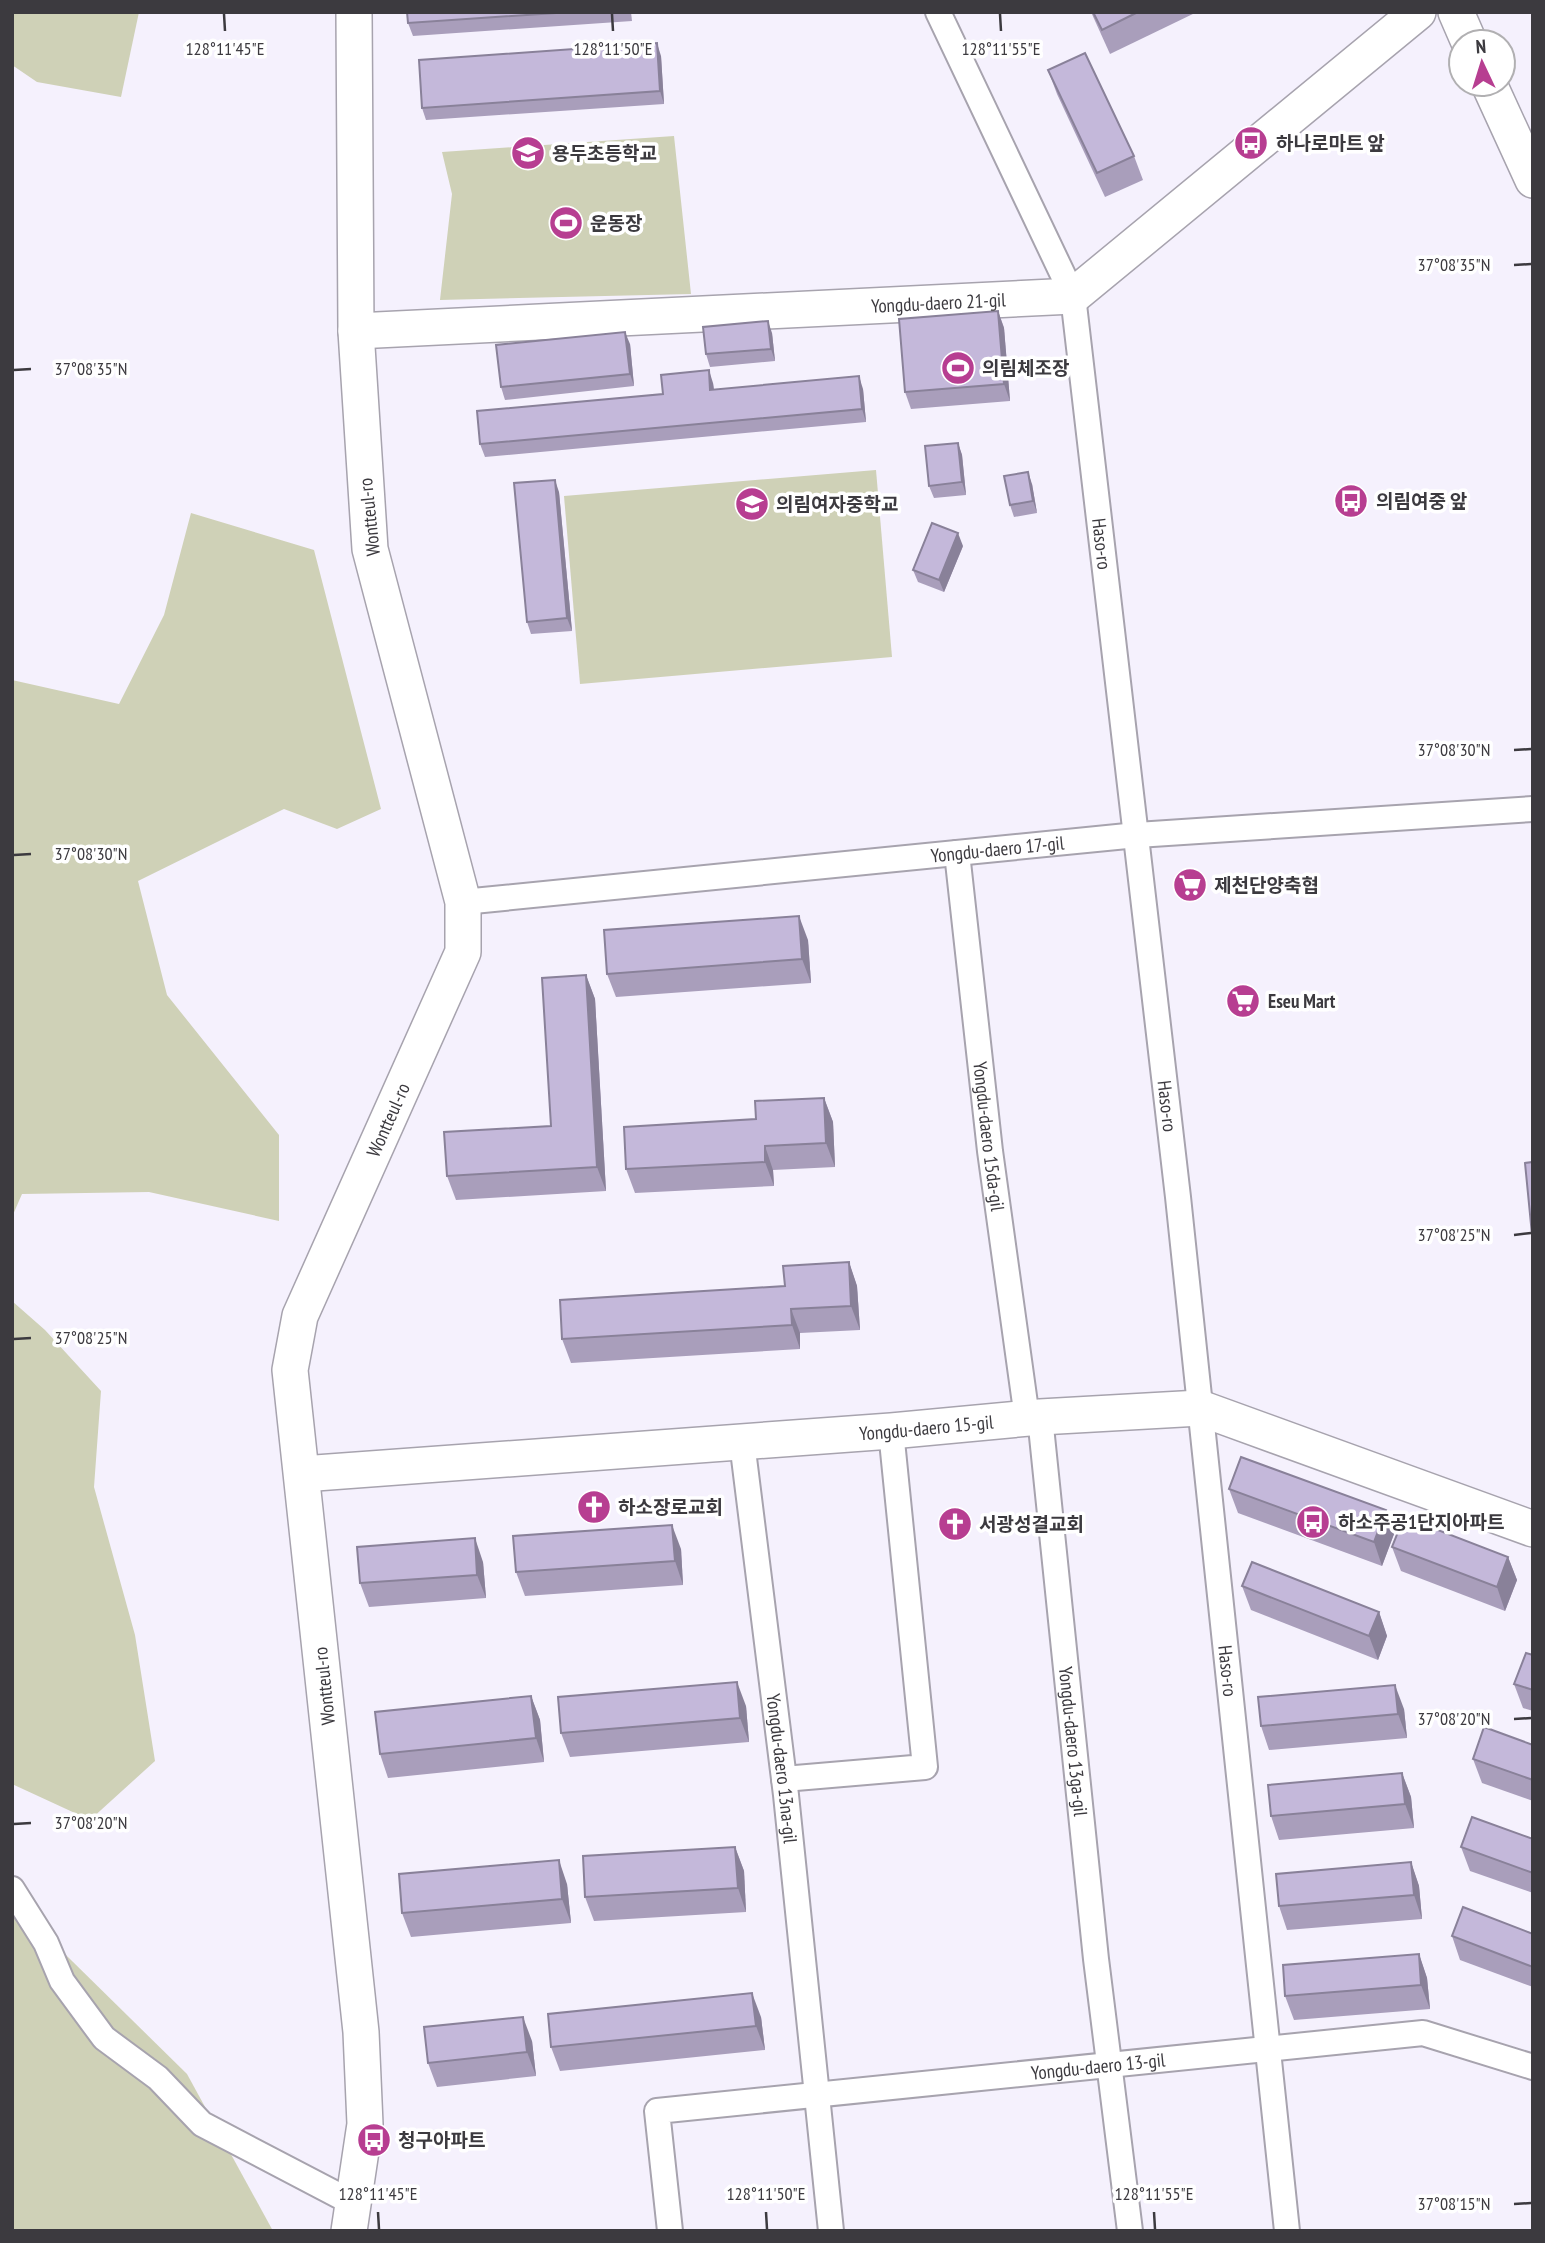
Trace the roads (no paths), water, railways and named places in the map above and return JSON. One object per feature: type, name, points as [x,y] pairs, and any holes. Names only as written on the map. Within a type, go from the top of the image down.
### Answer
[{"type":"street","name":"Wontteul-ro","points":[[351,2217],[365,2124],[361,2032],[290,1370],[300,1316],[463,952],[463,902],[370,550],[356,331],[354,12]]},
{"type":"street","name":"Haso-ro","points":[[938,12],[1073,296],[1137,835],[1287,2231]]},
{"type":"street","points":[[1073,296],[1418,12]]},
{"type":"street","points":[[1455,12],[1462,28]]},
{"type":"street","points":[[1495,98],[1533,180]]},
{"type":"street","name":"Yongdu-daero 21-gil","points":[[356,331],[1073,296]]},
{"type":"street","name":"Yongdu-daero 17-gil","points":[[463,902],[1137,835],[1533,809]]},
{"type":"street","name":"Yongdu-daero 15da-gil","points":[[957,853],[990,1151],[1033,1417]]},
{"type":"street","name":"Yongdu-daero 15-gil","points":[[302,1474],[891,1431],[1033,1417],[1200,1408],[1533,1529]]},
{"type":"street","name":"Yongdu-daero 13ga-gil","points":[[1033,1417],[1130,2231]]},
{"type":"street","points":[[783,1779],[925,1767],[891,1431]]},
{"type":"street","name":"Yongdu-daero 13na-gil","points":[[742,1442],[783,1779],[831,2231]]},
{"type":"street","points":[[12,1889],[46,1943],[62,1981],[104,2038],[158,2078],[202,2124],[351,2217]]},
{"type":"street","name":"Yongdu-daero 13-gil","points":[[670,2231],[657,2111],[1423,2033],[1533,2067]]},
{"type":"place","name":"하나로마트 앞","points":[[1251,143]]},
{"type":"place","name":"용두초등학교","points":[[528,153]]},
{"type":"place","name":"운동장","points":[[566,223]]},
{"type":"place","name":"의림체조장","points":[[958,368]]},
{"type":"place","name":"의림여중 앞","points":[[1351,501]]},
{"type":"place","name":"의림여자중학교","points":[[752,504]]},
{"type":"place","name":"제천단양축협","points":[[1190,885]]},
{"type":"place","name":"Eseu Mart","points":[[1243,1001]]},
{"type":"place","name":"하소장로교회","points":[[594,1507]]},
{"type":"place","name":"하소주공1단지아파트","points":[[1313,1522]]},
{"type":"place","name":"서광성결교회","points":[[955,1524]]},
{"type":"place","name":"청구아파트","points":[[374,2140]]}]
